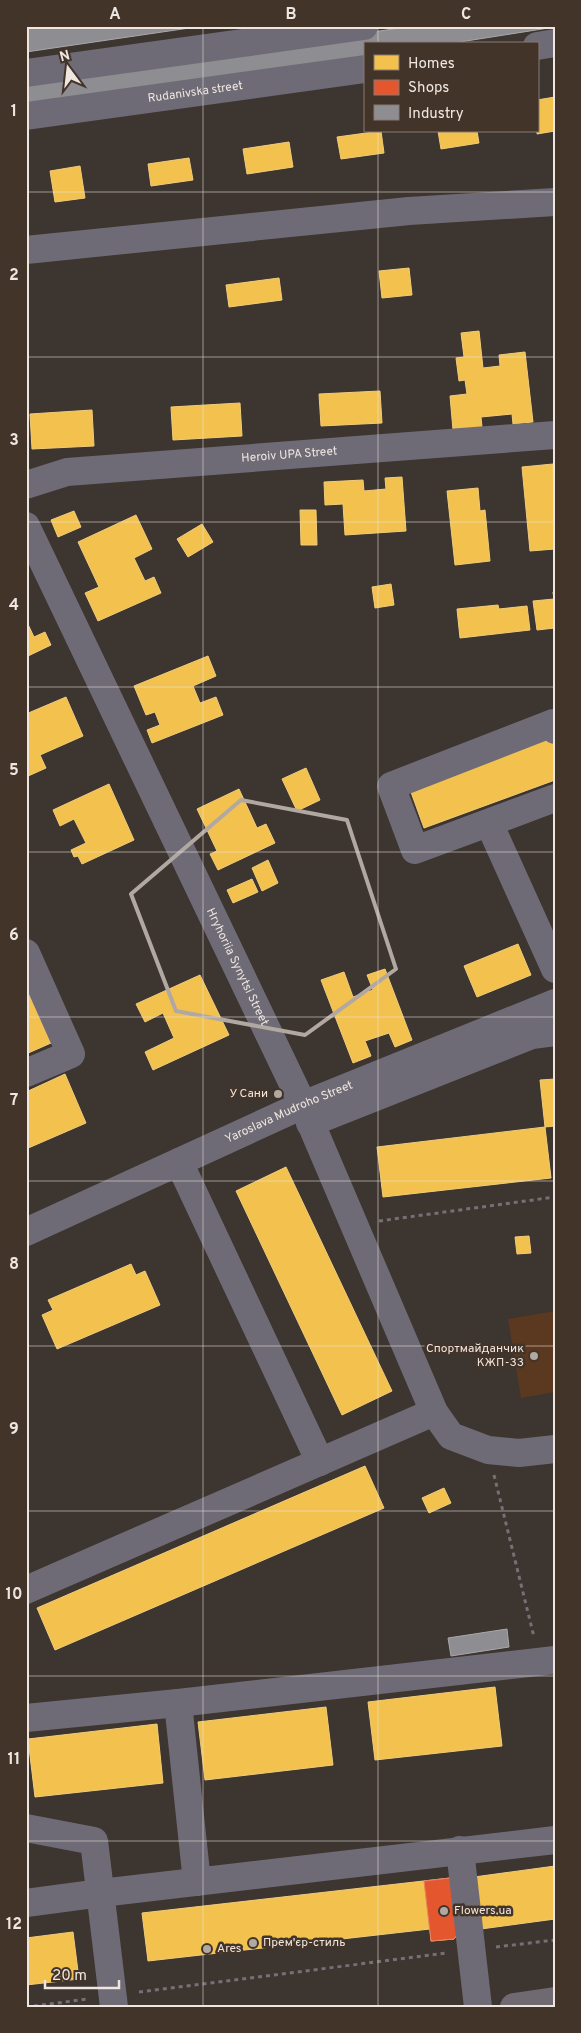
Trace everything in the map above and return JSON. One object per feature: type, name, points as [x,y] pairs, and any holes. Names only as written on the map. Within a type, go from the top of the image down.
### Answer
[{"type":"main road","points":[[514,2007],[555,2001]]},
{"type":"street","points":[[26,73],[364,26]]},
{"type":"street","points":[[538,46],[555,44]]},
{"type":"street","name":"Rudanivska street","points":[[26,116],[364,69]]},
{"type":"street","points":[[26,250],[409,211],[555,202]]},
{"type":"street","name":"Heroiv UPA Street","points":[[26,485],[67,472],[555,435]]},
{"type":"street","name":"Hryhoriia Synytsi Street","points":[[26,526],[306,1114],[434,1412],[451,1436],[488,1450],[519,1453],[555,1449]]},
{"type":"street","points":[[555,730],[553,723],[391,786],[415,850],[555,798]]},
{"type":"street","points":[[489,823],[555,969]]},
{"type":"street","points":[[26,954],[71,1054],[26,1073]]},
{"type":"street","name":"Yaroslava Mudroho Street","points":[[26,1232],[179,1162],[306,1114],[555,1004]]},
{"type":"street","points":[[306,1114],[532,1035],[555,1032]]},
{"type":"street","points":[[179,1162],[320,1462]]},
{"type":"street","points":[[26,1590],[434,1412]]},
{"type":"street","points":[[26,1718],[178,1703],[547,1660]]},
{"type":"street","points":[[178,1703],[197,1882]]},
{"type":"street","points":[[26,1828],[94,1841],[114,2001]]},
{"type":"street","points":[[26,1903],[555,1840]]},
{"type":"street","points":[[460,1850],[478,2007]]},
{"type":"path","points":[[354,1225],[555,1197]]},
{"type":"path","points":[[488,1450],[547,1660]]},
{"type":"path","points":[[26,2006],[114,2001],[471,1950],[555,1940]]},
{"type":"highlighted area","points":[[241,800],[347,820],[396,969],[305,1035],[176,1011],[131,894]]},
{"type":"shaded area","name":"Спортмайданчик КЖП-33","points":[[555,1311],[555,1392],[521,1398],[508,1319]]},
{"type":"building: Homes","points":[[555,97],[555,131],[537,134],[538,100]]},
{"type":"building: Homes","points":[[381,132],[384,153],[341,159],[337,137]]},
{"type":"building: Homes","points":[[438,132],[477,132],[479,143],[441,149]]},
{"type":"building: Homes","points":[[289,142],[293,167],[247,174],[243,149]]},
{"type":"building: Homes","points":[[189,158],[193,180],[151,186],[148,164]]},
{"type":"building: Homes","points":[[80,166],[85,198],[55,202],[50,171]]},
{"type":"building: Homes","points":[[409,268],[412,295],[382,298],[379,271]]},
{"type":"building: Homes","points":[[279,278],[282,300],[229,307],[226,285]]},
{"type":"building: Homes","points":[[479,331],[483,368],[500,366],[499,355],[525,352],[533,422],[513,424],[512,414],[481,417],[482,427],[453,430],[450,396],[467,394],[465,380],[459,381],[456,358],[464,357],[461,333]]},
{"type":"building: Homes","points":[[380,391],[382,423],[321,426],[319,394]]},
{"type":"building: Homes","points":[[240,403],[242,436],[173,440],[171,407]]},
{"type":"building: Homes","points":[[92,410],[94,446],[32,449],[30,414]]},
{"type":"building: Homes","points":[[553,464],[555,549],[530,551],[522,467]]},
{"type":"building: Homes","points":[[402,477],[406,531],[345,535],[343,504],[325,505],[324,482],[363,480],[364,491],[386,489],[385,478]]},
{"type":"building: Homes","points":[[478,488],[480,511],[485,510],[490,561],[455,565],[447,491]]},
{"type":"building: Homes","points":[[300,510],[316,510],[317,545],[301,545]]},
{"type":"building: Homes","points":[[74,511],[81,527],[58,537],[51,520]]},
{"type":"building: Homes","points":[[136,515],[152,549],[134,558],[145,581],[154,577],[161,593],[98,621],[85,593],[99,587],[78,542]]},
{"type":"building: Homes","points":[[202,524],[213,542],[188,557],[177,539]]},
{"type":"building: Homes","points":[[391,584],[394,605],[375,608],[372,587]]},
{"type":"building: Homes","points":[[553,592],[555,592],[555,628],[537,630],[533,601],[554,599]]},
{"type":"building: Homes","points":[[498,605],[499,609],[527,606],[530,630],[460,638],[457,609]]},
{"type":"building: Homes","points":[[26,620],[34,637],[45,632],[51,645],[26,657]]},
{"type":"building: Homes","points":[[208,656],[216,676],[193,686],[200,703],[216,697],[223,715],[152,743],[147,730],[160,725],[155,712],[146,715],[134,686]]},
{"type":"building: Homes","points":[[66,697],[83,736],[40,755],[46,768],[26,777],[26,732],[30,730],[26,721],[26,714]]},
{"type":"building: Homes","points":[[549,732],[555,749],[555,780],[424,828],[408,784]]},
{"type":"building: Homes","points":[[306,768],[320,800],[297,811],[282,779]]},
{"type":"building: Homes","points":[[109,784],[134,840],[82,864],[78,856],[74,857],[71,850],[86,843],[74,819],[60,826],[53,810]]},
{"type":"building: Homes","points":[[239,789],[257,828],[266,824],[275,843],[218,870],[210,854],[217,851],[197,809]]},
{"type":"building: Homes","points":[[268,860],[278,883],[262,891],[252,868]]},
{"type":"building: Homes","points":[[252,879],[258,892],[233,903],[227,890]]},
{"type":"building: Homes","points":[[518,944],[531,975],[477,997],[464,966]]},
{"type":"building: Homes","points":[[385,969],[412,1040],[395,1047],[389,1033],[365,1041],[371,1056],[353,1063],[321,980],[344,972],[353,997],[373,990],[367,975]]},
{"type":"building: Homes","points":[[200,975],[229,1035],[153,1070],[145,1052],[174,1038],[163,1013],[145,1022],[136,1004]]},
{"type":"building: Homes","points":[[26,987],[51,1043],[26,1054]]},
{"type":"building: Homes","points":[[65,1074],[86,1123],[26,1149],[26,1092]]},
{"type":"building: Homes","points":[[555,1079],[555,1126],[545,1127],[540,1080]]},
{"type":"building: Homes","points":[[545,1127],[551,1178],[383,1197],[377,1147]]},
{"type":"building: Homes","points":[[286,1167],[392,1391],[342,1415],[236,1191]]},
{"type":"building: Homes","points":[[529,1236],[531,1253],[517,1254],[515,1237]]},
{"type":"building: Homes","points":[[131,1264],[136,1275],[145,1271],[160,1305],[57,1349],[42,1315],[53,1310],[48,1300]]},
{"type":"building: Homes","points":[[365,1466],[384,1508],[55,1650],[37,1608]]},
{"type":"building: Homes","points":[[444,1488],[451,1503],[429,1513],[422,1498]]},
{"type":"building: Homes","points":[[495,1687],[502,1746],[375,1760],[368,1702]]},
{"type":"building: Homes","points":[[326,1707],[333,1765],[205,1780],[198,1722]]},
{"type":"building: Homes","points":[[157,1724],[163,1783],[35,1797],[28,1739]]},
{"type":"building: Homes","points":[[555,1866],[555,1919],[481,1929],[474,1877]]},
{"type":"building: Homes","points":[[450,1878],[462,1928],[454,1939],[431,1941],[430,1929],[148,1961],[142,1913]]},
{"type":"building: Homes","points":[[73,1932],[79,1979],[26,1985],[26,1938]]},
{"type":"building: Shops","name":"Flowers.ua","points":[[450,1878],[462,1928],[454,1939],[431,1941],[424,1881]]},
{"type":"building: Industry","points":[[26,26],[203,26],[26,52]]},
{"type":"building: Industry","points":[[414,26],[555,27],[460,42],[364,42],[364,57],[26,108],[26,82]]},
{"type":"building: Industry","points":[[507,1629],[509,1647],[451,1656],[448,1638]]},
{"type":"place","name":"У Сани","points":[[278,1094]]},
{"type":"place","name":"Спортмайданчик КЖП-33","points":[[534,1356]]},
{"type":"place","name":"Flowers.ua","points":[[444,1911]]},
{"type":"place","name":"Прем'єр-стиль","points":[[253,1943]]},
{"type":"place","name":"Ares","points":[[207,1949]]}]
